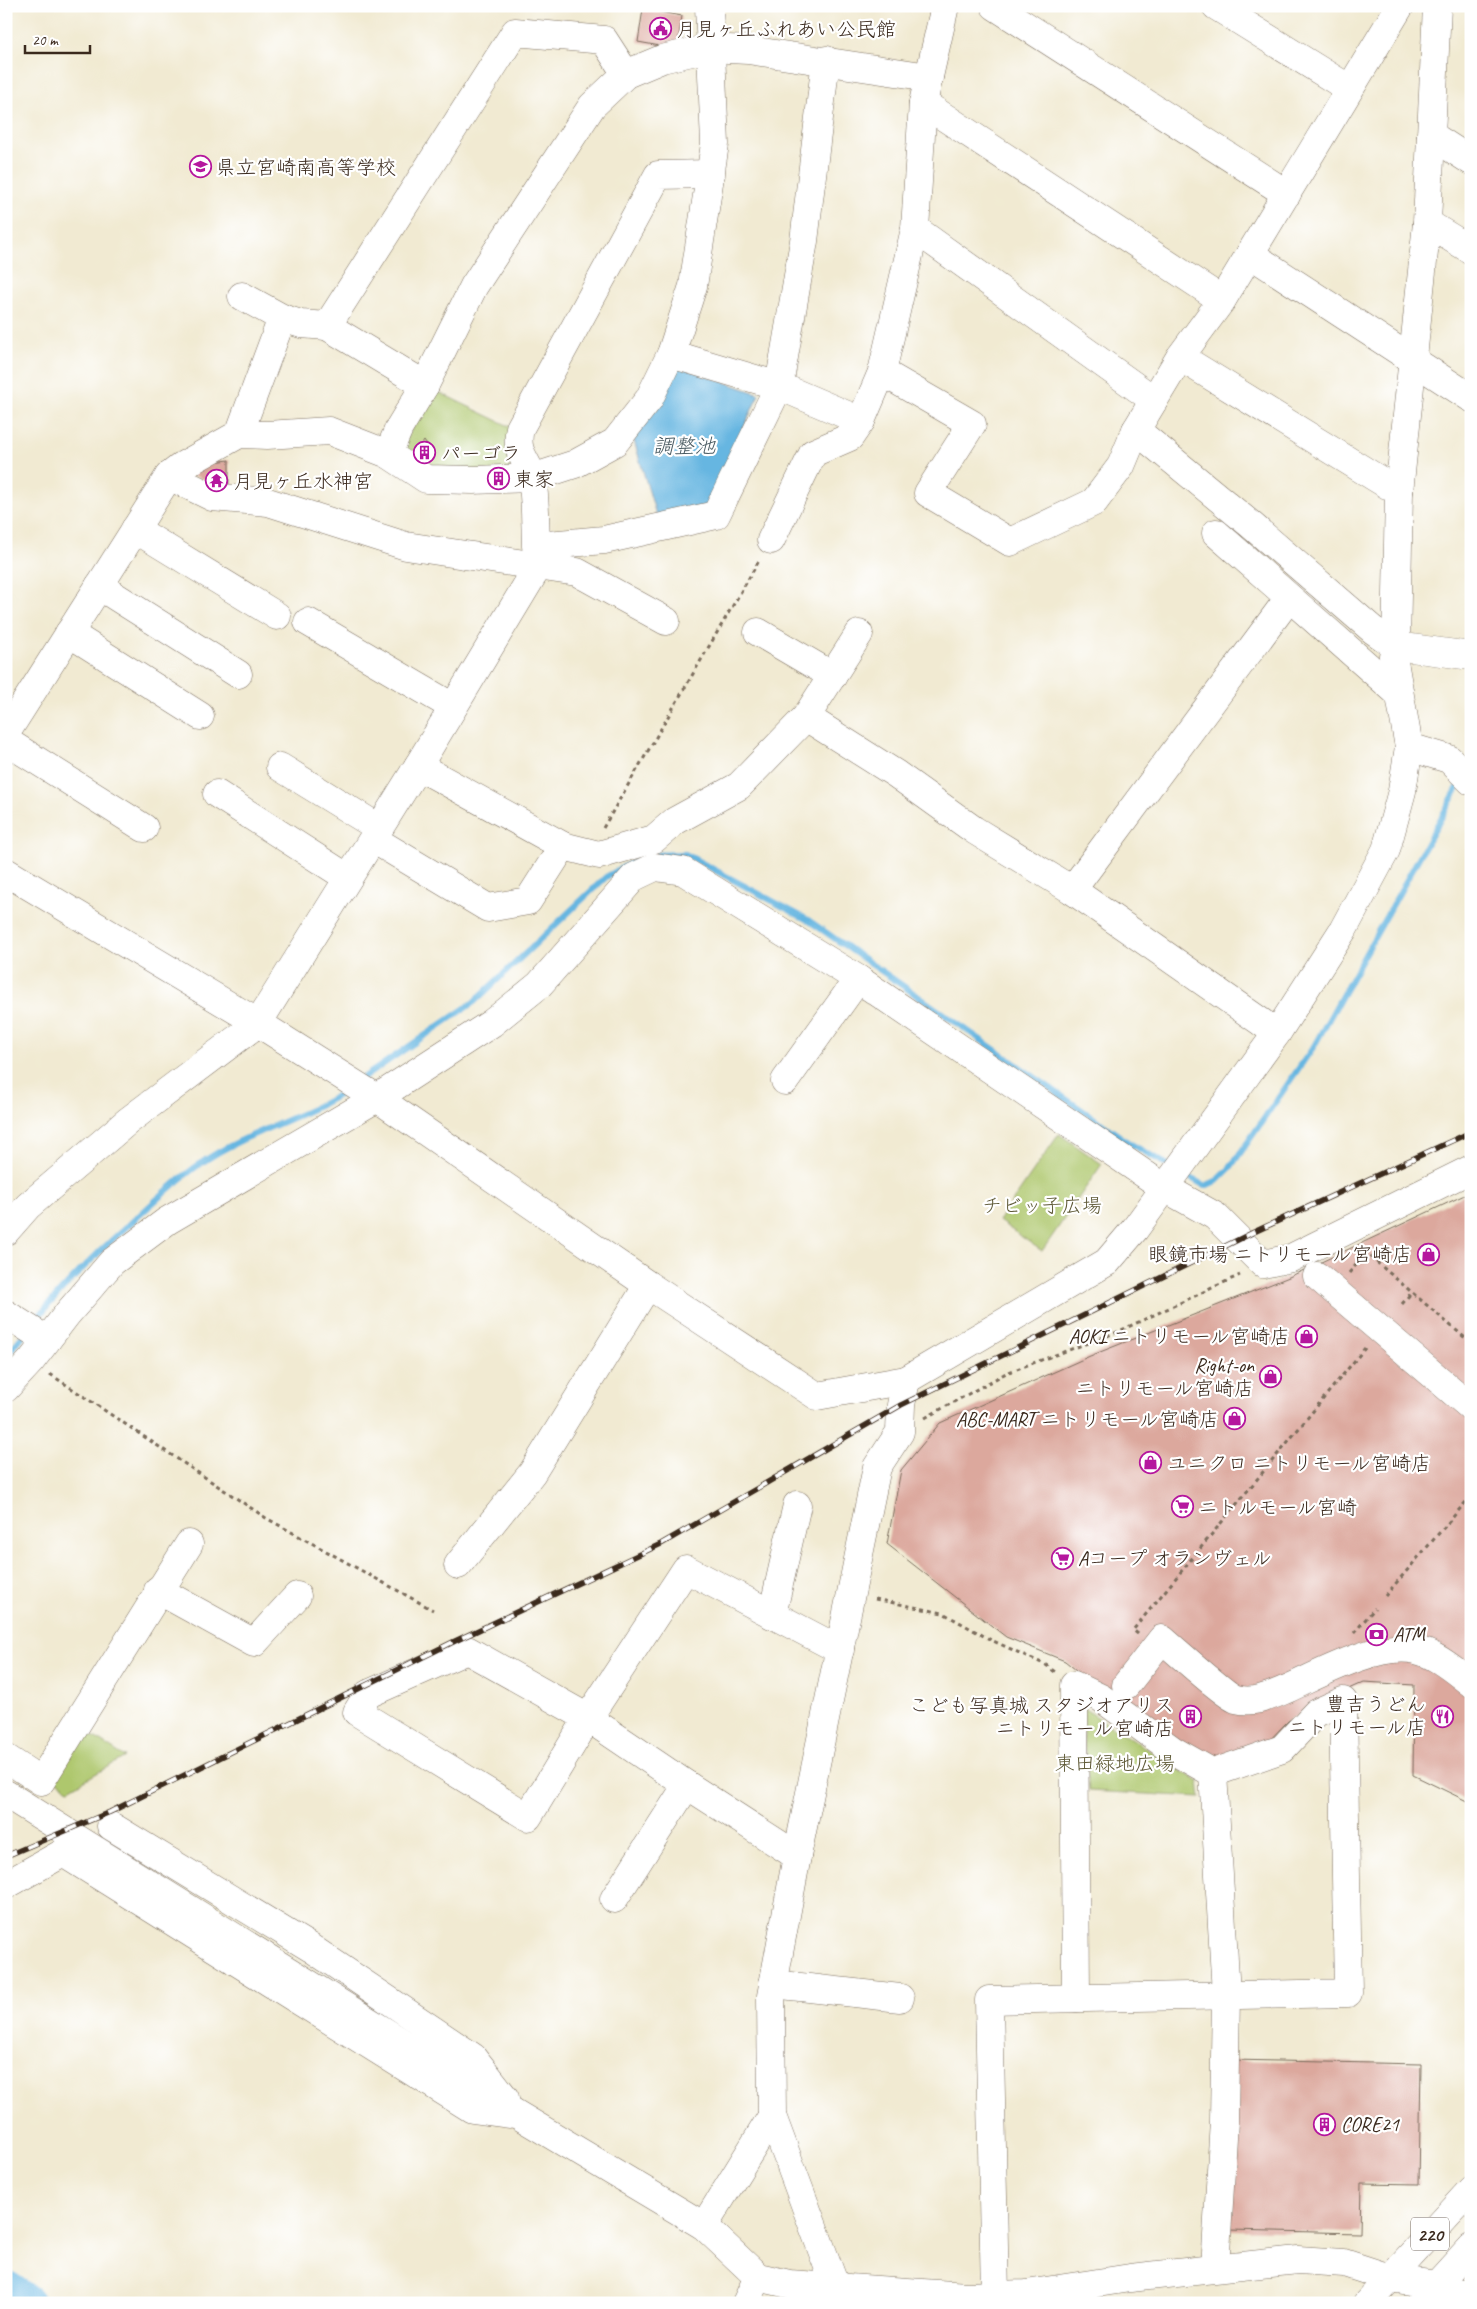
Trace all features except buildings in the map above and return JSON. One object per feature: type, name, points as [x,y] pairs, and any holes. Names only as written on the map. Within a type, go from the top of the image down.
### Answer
[{"type":"main road","points":[[6,733],[172,473],[239,434],[267,435],[329,431],[388,454],[426,479],[473,480],[532,478],[575,464],[615,442],[649,399],[671,354],[693,286],[715,144],[709,48],[709,6]]},
{"type":"main road","points":[[771,540],[813,452],[850,437],[862,421],[882,372],[916,229],[923,103],[945,6]]},
{"type":"main road","points":[[995,6],[1286,194]]},
{"type":"main road","points":[[1216,6],[1348,88]]},
{"type":"main road","points":[[882,372],[972,424],[928,493],[1010,542],[1094,502],[1121,466],[1136,430],[1180,357],[1222,300],[1348,88],[1400,6]]},
{"type":"main road","points":[[6,872],[258,1023],[377,1098],[648,1285],[817,1396],[906,1380],[1107,1262],[1135,1229],[1277,1033],[1343,930],[1386,850],[1402,791],[1409,747],[1393,656],[1396,646],[1399,492],[1427,223],[1437,6]]},
{"type":"main road","points":[[327,326],[515,32],[604,40],[626,74]]},
{"type":"main road","points":[[388,454],[399,428],[425,385],[474,286],[592,106],[626,74],[662,59],[709,48],[748,50],[929,76]]},
{"type":"main road","points":[[711,174],[658,175],[520,428],[517,440],[518,450],[532,478],[536,546],[604,540],[716,515],[778,386],[804,241],[826,60]]},
{"type":"main road","points":[[923,103],[1222,300]]},
{"type":"main road","points":[[1431,135],[1471,161]]},
{"type":"main road","points":[[1427,223],[1471,250]]},
{"type":"main road","points":[[916,229],[1154,400]]},
{"type":"main road","points":[[1250,254],[1414,359],[1471,398]]},
{"type":"main road","points":[[242,296],[282,318],[302,324],[327,326],[425,385]]},
{"type":"main road","points":[[239,434],[282,318]]},
{"type":"main road","points":[[671,354],[778,386],[862,421]]},
{"type":"main road","points":[[1180,357],[1399,492]]},
{"type":"main road","points":[[1136,430],[1250,524],[1373,630],[1396,646],[1471,656]]},
{"type":"main road","points":[[172,473],[221,492]]},
{"type":"main road","points":[[172,473],[212,497],[268,502],[406,546],[577,572],[666,621]]},
{"type":"main road","points":[[135,529],[277,616]]},
{"type":"main road","points":[[1216,533],[1398,693]]},
{"type":"main road","points":[[6,1231],[28,1206],[128,1122],[258,1023],[418,766],[539,565]]},
{"type":"main road","points":[[99,586],[238,674]]},
{"type":"main road","points":[[1072,890],[1288,598]]},
{"type":"main road","points":[[308,622],[453,707]]},
{"type":"main road","points":[[758,632],[832,676]]},
{"type":"main road","points":[[69,633],[200,716]]},
{"type":"main road","points":[[418,766],[563,846],[599,855],[654,839],[675,821],[739,786],[806,718],[859,634]]},
{"type":"main road","points":[[806,718],[896,774],[974,830],[1072,890],[1277,1033]]},
{"type":"main road","points":[[6,741],[144,828]]},
{"type":"main road","points":[[1409,747],[1449,759],[1471,781]]},
{"type":"main road","points":[[280,767],[376,834],[488,908],[528,901],[563,846]]},
{"type":"main road","points":[[217,794],[348,878]]},
{"type":"main road","points":[[654,839],[655,867]]},
{"type":"main road","points":[[6,1388],[112,1262],[159,1227],[377,1098],[492,1023],[540,985],[634,877],[655,867],[683,871],[858,979],[1165,1188],[1216,1216],[1263,1264],[1291,1258],[1471,1169]]},
{"type":"main road","points":[[785,1081],[858,979]]},
{"type":"main road","points":[[1317,1276],[1471,1406]]},
{"type":"main road","points":[[458,1565],[532,1473],[648,1285]]},
{"type":"main road","points":[[6,1314],[39,1351]]},
{"type":"main road","points":[[836,2288],[772,2116],[771,1996],[797,1856],[877,1467],[900,1432],[901,1405],[906,1380]]},
{"type":"main road","points":[[772,1615],[797,1505]]},
{"type":"main road","points":[[6,1758],[41,1780],[158,1590],[189,1544]]},
{"type":"main road","points":[[797,1856],[588,1718],[467,1650],[368,1694],[357,1712],[528,1817],[588,1718],[686,1569],[840,1650]]},
{"type":"main road","points":[[158,1590],[254,1643],[297,1596]]},
{"type":"main road","points":[[1126,1685],[1162,1639],[1234,1699],[1250,1701],[1268,1697],[1354,1659],[1386,1650],[1416,1650],[1444,1663],[1471,1683]]},
{"type":"main road","points":[[995,2295],[989,2000],[1348,1993],[1343,1701],[1316,1713],[1282,1749],[1213,1773],[1174,1751],[1101,1698],[1074,1685],[1076,1998]]},
{"type":"main road","points":[[1213,1773],[1226,1994],[1224,2121],[1215,2268]]},
{"type":"main road","points":[[614,1899],[687,1785]]},
{"type":"main road","points":[[6,1794],[518,2115],[704,2226],[751,2291],[789,2284],[968,2296],[1026,2294],[1130,2278],[1215,2268],[1307,2261],[1344,2263],[1390,2278],[1428,2294],[1471,2296]]},
{"type":"main road","points":[[111,1826],[311,1948],[473,2058],[518,2115]]},
{"type":"main road","points":[[6,1885],[62,1853],[472,2109],[518,2115]]},
{"type":"main road","points":[[774,1984],[900,1998]]},
{"type":"main road","points":[[704,2226],[772,2116]]},
{"type":"main road","name":"220","points":[[1367,2303],[1471,2190]]},
{"type":"main road","name":"220","points":[[1428,2294],[1471,2247]]},
{"type":"path","points":[[589,853],[771,540]]},
{"type":"path","points":[[1348,1273],[1366,1253],[1471,1343]]},
{"type":"path","points":[[900,1432],[1006,1373],[1115,1333],[1263,1264]]},
{"type":"path","points":[[1402,1304],[1412,1292]]},
{"type":"path","points":[[1140,1636],[1133,1630],[1370,1341]]},
{"type":"path","points":[[39,1351],[266,1518],[432,1610]]},
{"type":"path","points":[[1385,1596],[1471,1496]]},
{"type":"path","points":[[852,1594],[943,1614],[991,1640],[1046,1665],[1074,1685]]},
{"type":"green space","points":[[432,389],[513,428],[513,477],[421,472],[397,457]]},
{"type":"green space","name":"チビッ子広場","points":[[1059,1134],[1102,1164],[1042,1251],[999,1221]]},
{"type":"green space","name":"東田緑地広場","points":[[1080,1706],[1199,1782],[1201,1797],[1089,1791]]},
{"type":"green space","points":[[82,1729],[125,1757],[69,1789],[52,1777]]},
{"type":"water","name":"調整池","points":[[678,366],[759,394],[709,505],[657,518],[632,434]]},
{"type":"waterway","points":[[1184,1174],[1205,1186],[1218,1180],[1230,1168],[1314,1046],[1460,784]]},
{"type":"waterway","points":[[360,1080],[474,1002],[606,877],[646,855],[685,854],[808,920],[1131,1144],[1173,1168]]},
{"type":"waterway","points":[[33,1323],[72,1279],[183,1176],[216,1153],[319,1106],[348,1089]]},
{"type":"waterway","points":[[6,1356],[25,1333]]},
{"type":"waterway","points":[[6,2290],[25,2303]]},
{"type":"railway","points":[[6,1856],[110,1812],[453,1642],[661,1544],[901,1405],[1254,1232],[1471,1132]]},
{"type":"place","name":"月見ヶ丘ふれあい公民館","points":[[660,29]]},
{"type":"place","name":"県立宮崎南高等学校","points":[[200,167]]},
{"type":"place","name":"パーゴラ","points":[[425,453]]},
{"type":"place","name":"東家","points":[[498,479]]},
{"type":"place","name":"月見ヶ丘水神宮","points":[[217,481]]},
{"type":"place","name":"眼鏡市場 ニトリモール宮崎店","points":[[1428,1254]]},
{"type":"place","name":"AOKI ニトリモール宮崎店","points":[[1306,1336]]},
{"type":"place","name":"Right-on ニトリモール宮崎店","points":[[1270,1377]]},
{"type":"place","name":"ABC-MART ニトリモール宮崎店","points":[[1235,1419]]},
{"type":"place","name":"ユニクロ ニトリモール宮崎店","points":[[1151,1463]]},
{"type":"place","name":"ニトルモール宮崎","points":[[1182,1507]]},
{"type":"place","name":"Aコープ オランヴェル","points":[[1062,1558]]},
{"type":"place","name":"ATM","points":[[1377,1634]]},
{"type":"place","name":"豊吉うどん ニトリモール店","points":[[1442,1716]]},
{"type":"place","name":"こども写真城 スタジオアリス ニトリモール宮崎店","points":[[1190,1717]]},
{"type":"place","name":"CORE21","points":[[1325,2124]]}]
